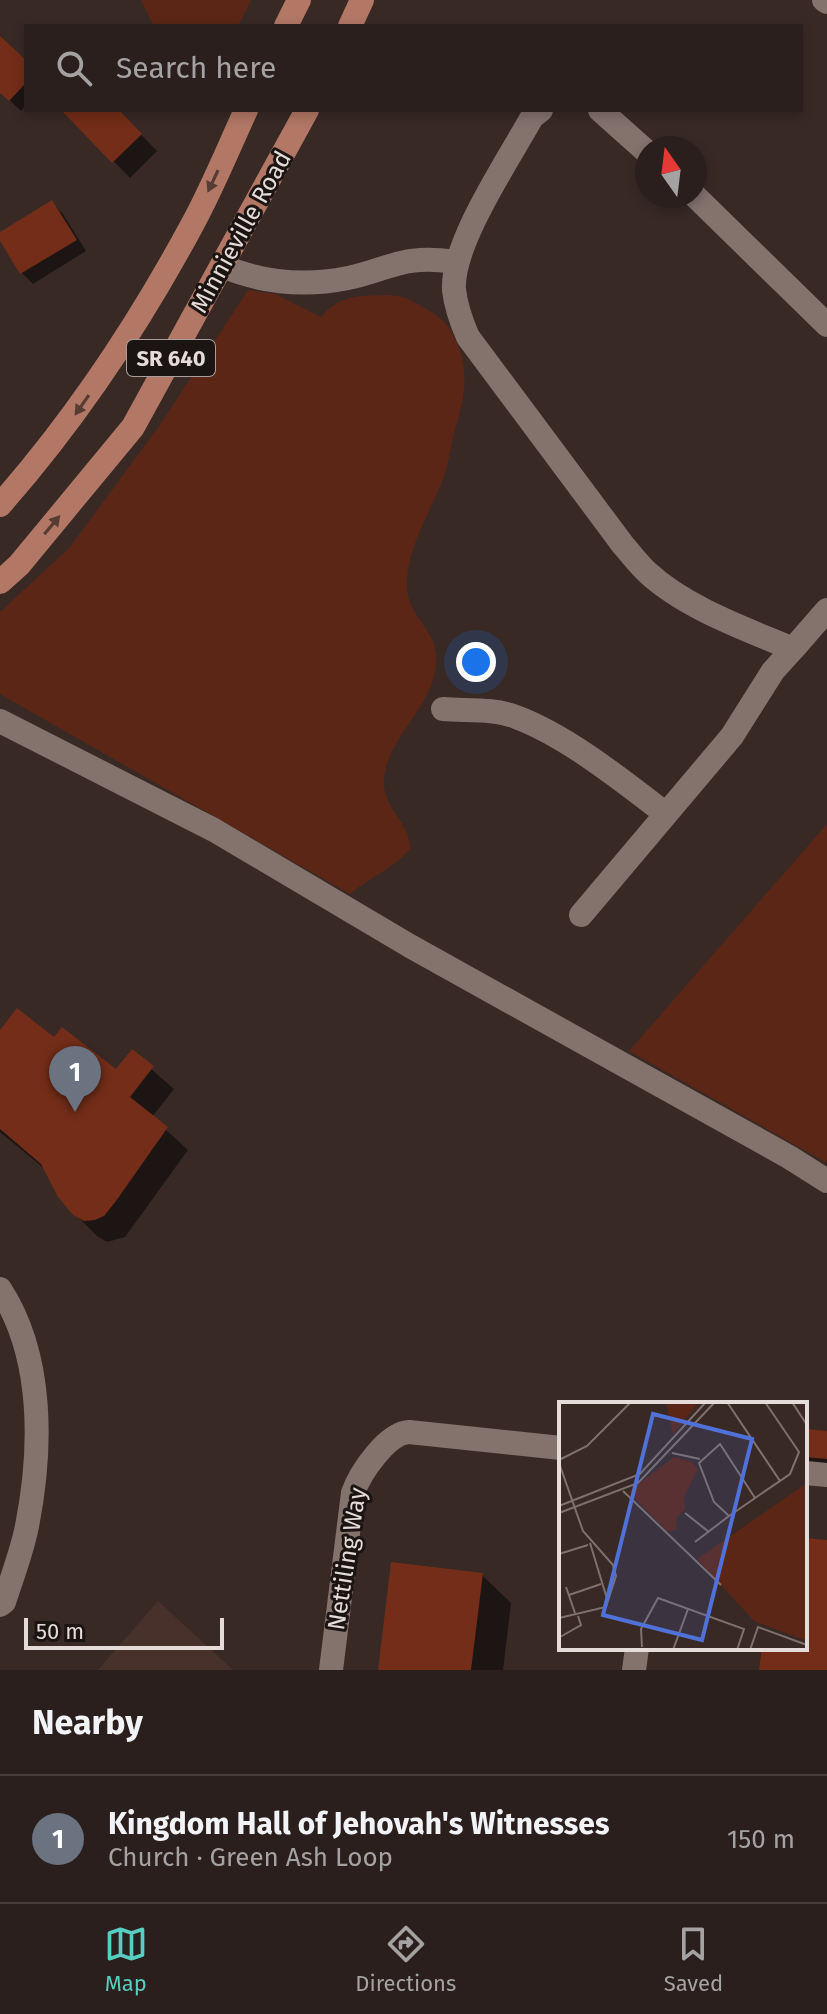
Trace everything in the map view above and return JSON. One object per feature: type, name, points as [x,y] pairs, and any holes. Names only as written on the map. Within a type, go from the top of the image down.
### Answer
[{"type":"main road","points":[[287,24],[299,0]]},
{"type":"main road","points":[[351,24],[362,0]]},
{"type":"main road","name":"Minnieville Road","points":[[0,505],[75,415],[117,354],[192,226],[245,112]]},
{"type":"main road","name":"Minnieville Road","points":[[0,582],[19,565],[133,427],[306,112]]},
{"type":"street","points":[[538,112],[532,117],[465,238],[457,262],[456,300],[468,337],[623,545],[647,572],[666,587],[734,624],[793,649]]},
{"type":"street","points":[[602,112],[635,141]]},
{"type":"street","points":[[707,208],[827,325]]},
{"type":"street","points":[[222,266],[266,281],[324,283],[403,262],[426,259],[457,262]]},
{"type":"street","points":[[581,915],[732,736],[773,671],[827,610]]},
{"type":"street","points":[[443,709],[514,716],[621,779],[666,814]]},
{"type":"street","points":[[0,721],[214,830],[410,946],[827,1181]]},
{"type":"street","points":[[0,1289],[12,1307],[24,1340],[35,1402],[35,1462],[27,1527],[4,1602],[0,1605]]},
{"type":"street","name":"Nettiling Way","points":[[331,1670],[353,1493],[363,1472],[392,1438],[409,1432],[559,1448]]},
{"type":"street","points":[[807,1473],[827,1475]]},
{"type":"street","points":[[0,1546],[15,1568]]},
{"type":"street","points":[[634,1670],[637,1650]]},
{"type":"shaded area","points":[[141,0],[251,0],[239,24],[153,24]]},
{"type":"shaded area","points":[[248,290],[275,294],[321,317],[335,304],[350,298],[393,295],[404,298],[430,311],[447,326],[462,356],[465,379],[463,396],[446,469],[416,541],[407,581],[412,607],[435,647],[434,676],[423,702],[392,751],[384,778],[387,798],[406,831],[410,849],[397,862],[350,894],[0,694],[0,612],[69,548],[158,428]]},
{"type":"shaded area","points":[[827,824],[827,1163],[629,1051]]},
{"type":"shaded area","points":[[158,1601],[233,1670],[98,1670]]},
{"type":"building","points":[[0,36],[24,58],[24,85],[9,101],[0,93]]},
{"type":"building","points":[[63,112],[121,112],[142,134],[112,163]]},
{"type":"building","points":[[52,200],[77,240],[20,274],[0,241],[0,232]]},
{"type":"building","points":[[17,1008],[54,1037],[62,1027],[116,1069],[132,1049],[154,1066],[130,1097],[168,1127],[116,1201],[104,1216],[95,1220],[84,1221],[73,1215],[58,1197],[41,1164],[0,1129],[0,1030]]},
{"type":"building","points":[[807,1429],[827,1431],[827,1459],[807,1457]]},
{"type":"building","points":[[807,1538],[827,1540],[827,1670],[759,1670],[762,1650],[807,1650]]},
{"type":"building","points":[[391,1562],[483,1573],[471,1670],[378,1670]]},
{"type":"place","name":"Kingdom Hall of Jehovah's Witnesses","points":[[75,1112]]}]
